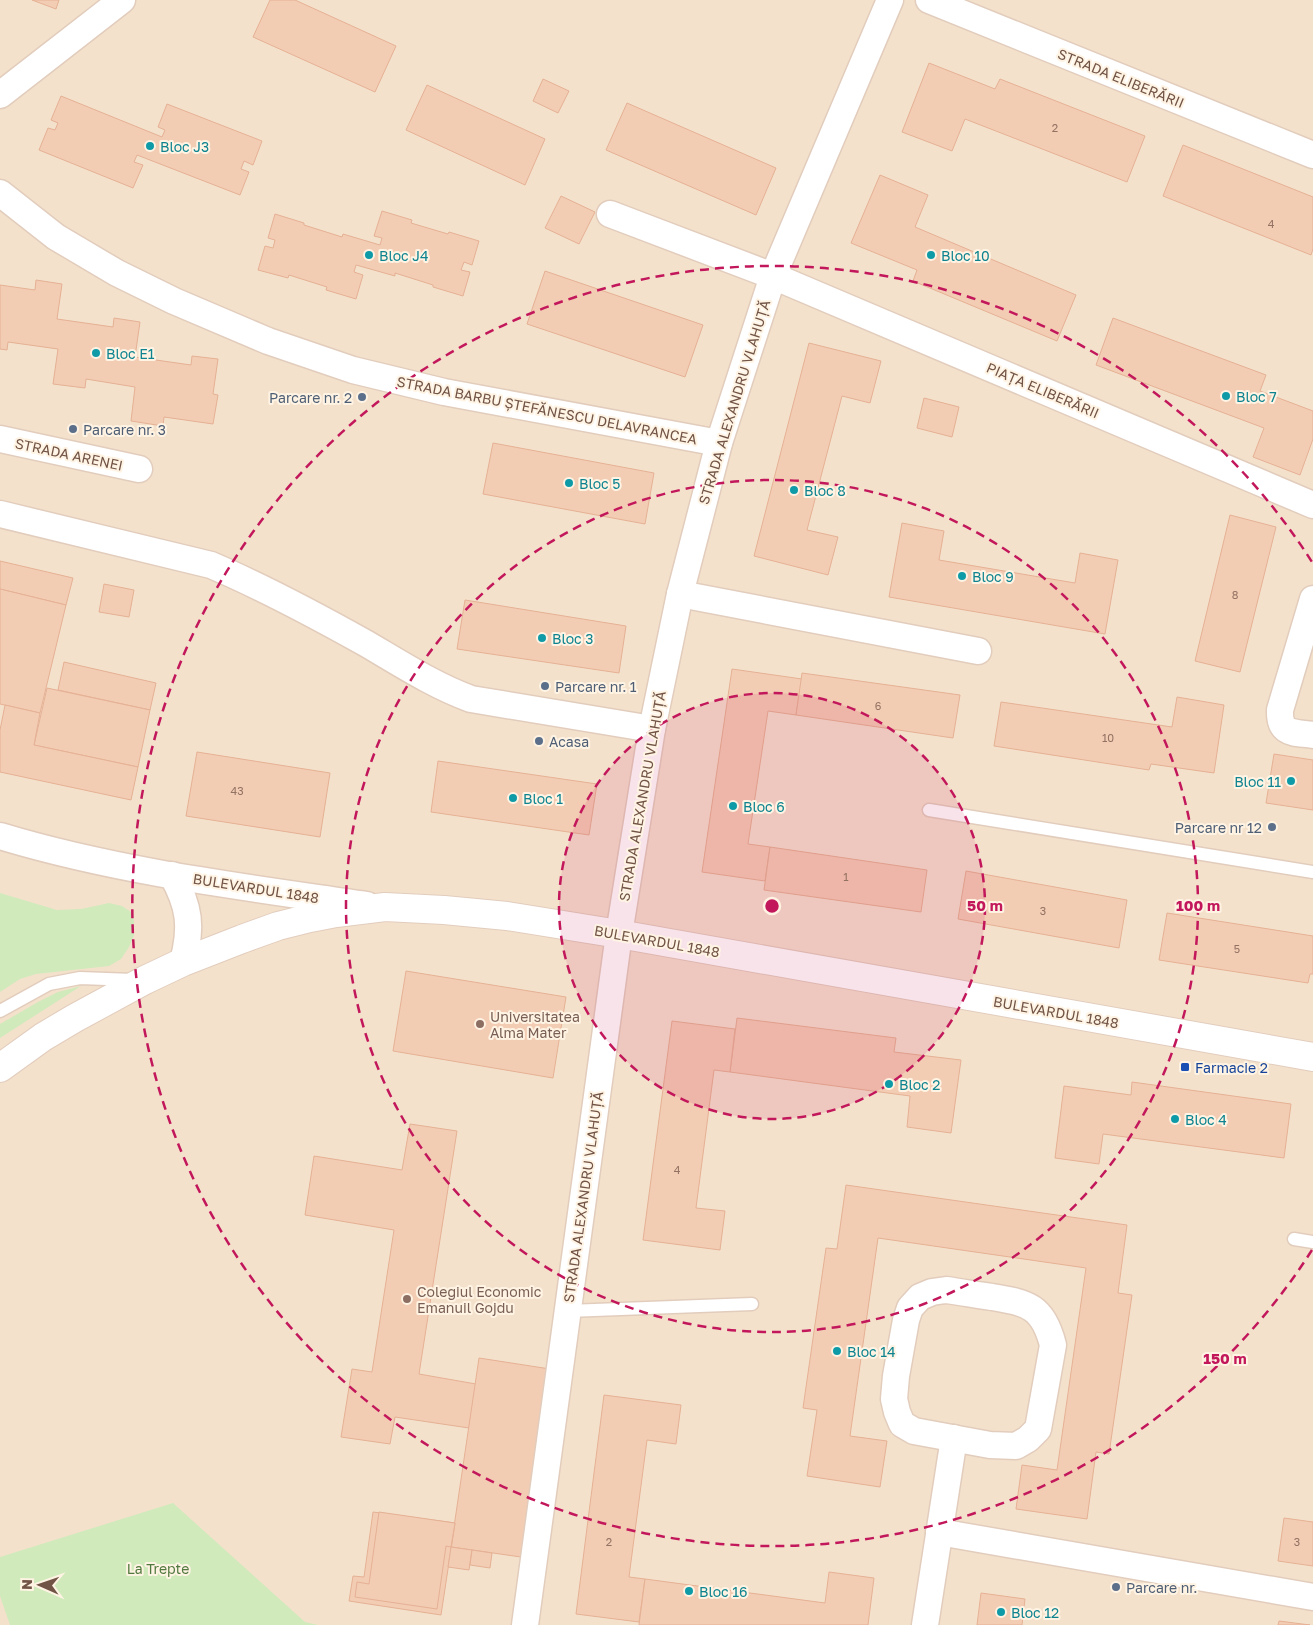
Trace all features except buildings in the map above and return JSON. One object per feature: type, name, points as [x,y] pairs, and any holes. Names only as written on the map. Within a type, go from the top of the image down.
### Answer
[{"type":"street","points":[[0,95],[122,0]]},
{"type":"street","name":"STRADA ALEXANDRU VLAHUȚĂ","points":[[525,1625],[619,934],[652,730],[680,594],[719,443],[773,276],[890,0]]},
{"type":"street","name":"STRADA ELIBERĂRII","points":[[929,0],[1313,155]]},
{"type":"street","name":"STRADA BARBU ȘTEFĂNESCU DELAVRANCEA","points":[[0,192],[56,237],[118,273],[174,301],[268,341],[353,370],[444,392],[719,443]]},
{"type":"street","name":"PIAȚA ELIBERĂRII","points":[[610,214],[773,276],[1313,505]]},
{"type":"street","name":"STRADA ARENEI","points":[[0,439],[139,469]]},
{"type":"street","points":[[0,514],[211,565],[233,574],[336,627],[451,692],[472,699],[652,730]]},
{"type":"street","points":[[680,594],[978,651]]},
{"type":"street","points":[[1313,599],[1280,710],[1280,721],[1283,728],[1292,732],[1313,735]]},
{"type":"street","name":"BULEVARDUL 1848","points":[[0,836],[44,849],[172,875],[385,907],[507,916],[619,934],[1313,1057]]},
{"type":"street","points":[[172,875],[187,909],[189,924],[188,943],[184,962]]},
{"type":"street","points":[[0,1068],[43,1037],[75,1018],[145,980],[184,962],[242,938],[278,926],[336,913],[385,907]]},
{"type":"street","points":[[946,1290],[1023,1303],[1036,1311],[1044,1320],[1050,1332],[1053,1345],[1038,1429],[1028,1439],[1016,1446],[990,1445],[954,1438],[914,1431],[902,1424],[897,1412],[894,1399],[896,1376],[910,1308],[920,1297],[932,1292],[946,1290]]},
{"type":"street","points":[[925,1625],[954,1438]]},
{"type":"street","points":[[939,1532],[1313,1597]]},
{"type":"lane","points":[[930,810],[1313,872]]},
{"type":"lane","points":[[0,1011],[48,984],[80,978],[145,980]]},
{"type":"lane","points":[[1294,1240],[1313,1242]]},
{"type":"lane","points":[[568,1311],[752,1304]]},
{"type":"shaded area","points":[[0,0],[1313,0],[1313,1625],[0,1625]]},
{"type":"green space","points":[[0,893],[57,910],[81,909],[109,903],[122,906],[131,912],[134,921],[134,935],[121,959],[109,966],[36,974],[20,979],[0,992]]},
{"type":"green space","points":[[81,986],[0,1038],[0,1024],[58,992]]},
{"type":"green space","name":"La Trepte","points":[[173,1503],[305,1622],[318,1625],[10,1625],[0,1596],[0,1557]]},
{"type":"place","name":"Bloc J3","points":[[150,146]]},
{"type":"place","name":"Bloc J4","points":[[369,255]]},
{"type":"place","name":"Bloc 10","points":[[931,255]]},
{"type":"place","name":"Bloc E1","points":[[96,353]]},
{"type":"place","name":"Bloc 7","points":[[1226,396]]},
{"type":"place","name":"Parcare nr. 2","points":[[362,397]]},
{"type":"place","name":"Parcare nr. 3","points":[[73,429]]},
{"type":"place","name":"Bloc 5","points":[[569,483]]},
{"type":"place","name":"Bloc 8","points":[[794,490]]},
{"type":"place","name":"Bloc 9","points":[[962,576]]},
{"type":"place","name":"Bloc 3","points":[[542,638]]},
{"type":"place","name":"Parcare nr. 1","points":[[545,686]]},
{"type":"place","name":"Acasa","points":[[539,741]]},
{"type":"place","name":"Bloc 11","points":[[1291,781]]},
{"type":"place","name":"Bloc 1","points":[[513,798]]},
{"type":"place","name":"Bloc 6","points":[[733,806]]},
{"type":"place","name":"Parcare nr 12","points":[[1272,827]]},
{"type":"place","name":"Universitatea Alma Mater","points":[[480,1024]]},
{"type":"place","name":"Farmacie 2","points":[[1185,1067]]},
{"type":"place","name":"Bloc 2","points":[[889,1084]]},
{"type":"place","name":"Bloc 4","points":[[1175,1119]]},
{"type":"place","name":"Colegiul Economic Emanuil Gojdu","points":[[407,1299]]},
{"type":"place","name":"Bloc 14","points":[[837,1351]]},
{"type":"place","name":"Parcare nr.","points":[[1116,1587]]},
{"type":"place","name":"Bloc 16","points":[[689,1591]]},
{"type":"place","name":"Bloc 12","points":[[1001,1612]]}]
